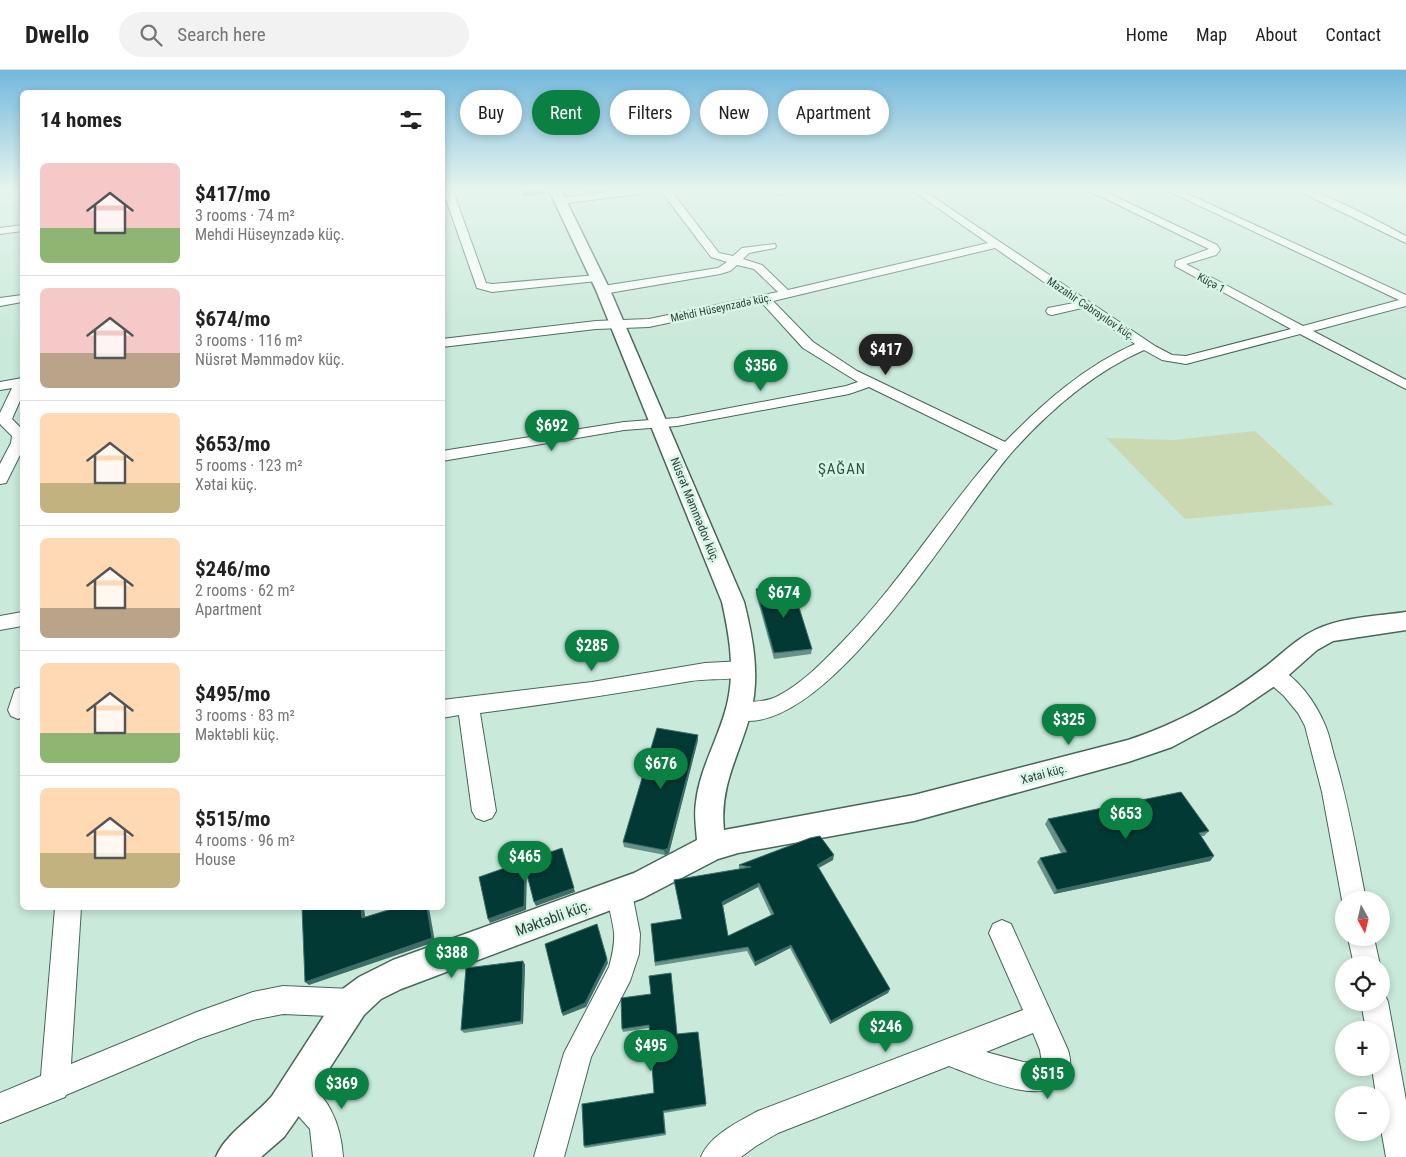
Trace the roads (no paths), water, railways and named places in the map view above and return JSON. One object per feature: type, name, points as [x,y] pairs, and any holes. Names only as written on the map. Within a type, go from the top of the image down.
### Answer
[{"type":"street","points":[[466,239],[481,286],[492,288],[600,284],[720,271],[726,269],[746,250],[771,246]]},
{"type":"street","name":"Nüsrət Məmmədov küç.","points":[[578,239],[600,284],[615,324],[660,424],[733,602],[743,648],[744,669],[741,702],[709,799],[712,847]]},
{"type":"street","points":[[702,239],[713,253],[758,267],[786,294]]},
{"type":"street","name":"Məzahir Cəbrayılov küç.","points":[[986,239],[1144,345],[1167,359],[1182,362],[1406,300]]},
{"type":"street","name":"Küçə 1","points":[[1196,239],[1213,247],[1215,250],[1212,253],[1180,264],[1186,270],[1406,385]]},
{"type":"street","points":[[1275,239],[1406,300]]},
{"type":"street","name":"Mehdi Hüseynzadə küç.","points":[[445,343],[649,322],[765,300],[905,264],[995,245]]},
{"type":"street","points":[[0,302],[20,299]]},
{"type":"street","points":[[765,300],[808,345],[868,383],[1007,449]]},
{"type":"street","points":[[1052,311],[1084,304]]},
{"type":"street","points":[[738,712],[754,712],[785,702],[804,690],[823,674],[863,633],[1007,449],[1055,403],[1119,356],[1144,345]]},
{"type":"street","points":[[0,386],[20,382]]},
{"type":"street","points":[[445,456],[624,426],[696,419],[849,390],[868,383]]},
{"type":"street","points":[[20,386],[4,420],[20,435]]},
{"type":"street","points":[[0,479],[20,438]]},
{"type":"street","points":[[0,623],[20,619]]},
{"type":"street","name":"Xətai küç.","points":[[712,847],[738,840],[914,808],[1128,751],[1163,739],[1194,725],[1273,674],[1309,644],[1325,635],[1340,630],[1406,621]]},
{"type":"street","points":[[445,709],[592,690],[705,671],[744,669]]},
{"type":"street","points":[[1273,674],[1291,690],[1305,707],[1315,726],[1333,792],[1352,891]]},
{"type":"street","points":[[468,705],[484,811]]},
{"type":"street","name":"Məktəbli küç.","points":[[234,1157],[270,1124],[296,1092],[340,1018],[352,1003],[370,988],[393,976],[642,884],[712,847]]},
{"type":"street","points":[[549,1157],[578,1053],[621,972],[626,954],[627,934],[620,893]]},
{"type":"street","points":[[55,1087],[68,910]]},
{"type":"street","points":[[949,1052],[1023,1077],[1040,1080],[1052,1076],[1057,1068],[1056,1055],[1002,933]]},
{"type":"street","points":[[0,1108],[55,1087],[197,1026],[254,1006],[283,1000],[352,1003]]},
{"type":"street","points":[[716,1157],[745,1135],[769,1122],[1040,1017]]},
{"type":"street","points":[[1387,1076],[1401,1157]]},
{"type":"street","points":[[296,1092],[318,1112],[324,1124],[328,1157]]},
{"type":"district","name":"ŞAĞAN","points":[[842,469]]}]
